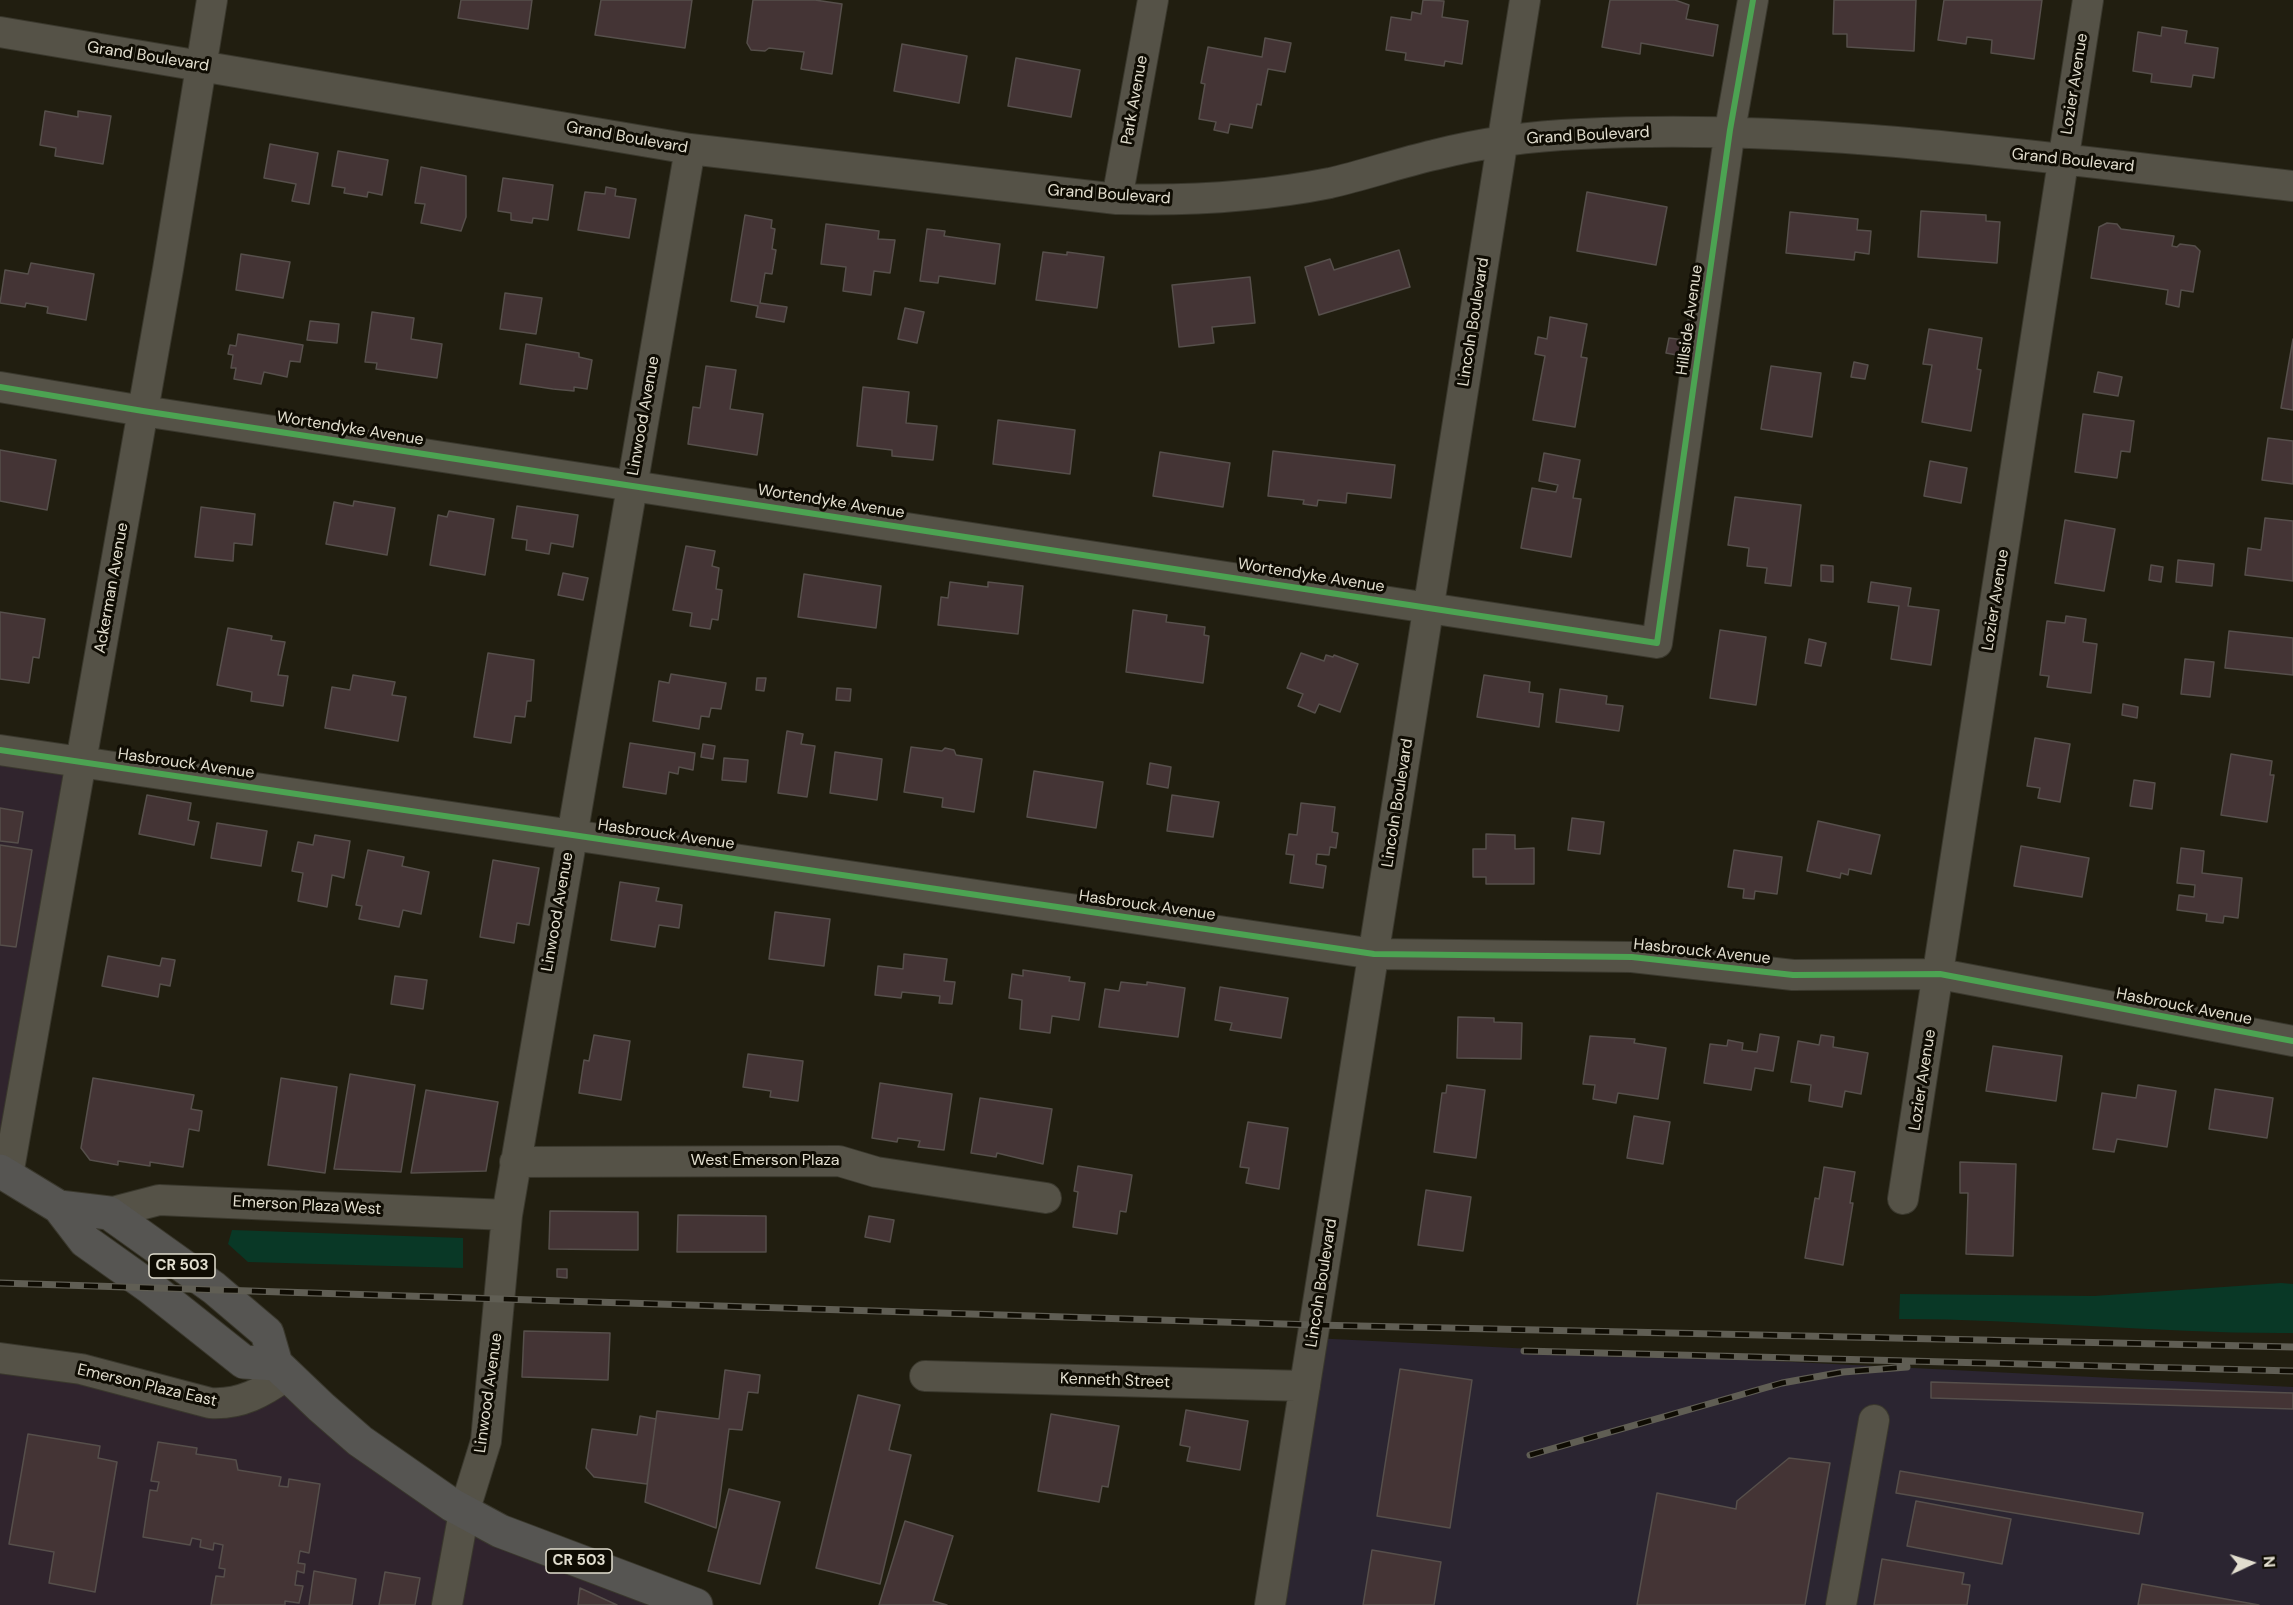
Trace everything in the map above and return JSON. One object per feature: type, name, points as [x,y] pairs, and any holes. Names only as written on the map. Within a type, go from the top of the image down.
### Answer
[{"type":"main road","name":"CR 503","points":[[4,1173],[59,1207],[85,1241],[151,1288],[244,1362],[282,1369]]},
{"type":"main road","name":"CR 503","points":[[59,1207],[109,1213],[214,1288],[267,1333],[282,1369],[360,1441],[412,1480],[464,1512],[501,1531],[696,1605]]},
{"type":"street","name":"Ackerman Avenue","points":[[4,1173],[81,762],[212,0]]},
{"type":"street","name":"Park Avenue","points":[[1117,199],[1153,0]]},
{"type":"street","name":"Lincoln Boulevard","points":[[1270,1605],[1525,0]]},
{"type":"street","name":"Hillside Avenue","points":[[1658,644],[1731,130],[1753,0]]},
{"type":"street","name":"Lozier Avenue","points":[[1904,1199],[2088,0]]},
{"type":"street","name":"Grand Boulevard","points":[[0,32],[690,149],[1117,199],[1184,201],[1259,195],[1333,182],[1436,154],[1502,141],[1579,134],[1731,130],[1836,135],[2293,186]]},
{"type":"street","name":"Linwood Avenue","points":[[447,1605],[464,1512],[486,1441],[507,1215],[515,1162],[690,149]]},
{"type":"street","name":"Wortendyke Avenue","points":[[0,387],[143,411],[1658,644]]},
{"type":"street","name":"Hasbrouck Avenue","points":[[0,750],[1374,954],[1632,957],[1793,975],[1940,974],[2292,1035]]},
{"type":"street","name":"West Emerson Plaza","points":[[515,1162],[839,1161],[876,1172],[1046,1198]]},
{"type":"street","name":"Emerson Plaza West","points":[[109,1213],[159,1200],[507,1215]]},
{"type":"street","name":"Emerson Plaza East","points":[[1,1364],[81,1369],[210,1403],[224,1404],[262,1393],[282,1369]]},
{"type":"street","name":"Kenneth Street","points":[[925,1376],[1305,1386]]},
{"type":"street","points":[[1841,1605],[1874,1420]]},
{"type":"shaded area","points":[[0,750],[81,762],[0,1171]]},
{"type":"shaded area","points":[[1313,1338],[2293,1387],[2293,1605],[1270,1605]]},
{"type":"shaded area","points":[[0,1358],[210,1403],[287,1375],[412,1480],[696,1605],[0,1605]]},
{"type":"green space","points":[[232,1230],[463,1238],[463,1268],[248,1262],[228,1244]]},
{"type":"green space","points":[[2293,1284],[2293,1333],[1899,1319],[1900,1294],[2094,1296]]},
{"type":"building","points":[[461,0],[532,0],[528,29],[458,18]]},
{"type":"building","points":[[601,0],[692,0],[685,48],[595,35]]},
{"type":"building","points":[[753,0],[815,0],[842,4],[832,74],[801,69],[804,52],[769,48],[765,51],[751,50],[747,43]]},
{"type":"building","points":[[1423,0],[1444,1],[1442,17],[1468,21],[1462,64],[1445,61],[1444,66],[1405,60],[1406,53],[1386,50],[1391,17],[1411,20],[1412,12],[1421,14]]},
{"type":"building","points":[[1610,0],[1675,0],[1689,5],[1686,19],[1718,25],[1713,56],[1641,43],[1640,54],[1602,47]]},
{"type":"building","points":[[1834,0],[1916,0],[1914,51],[1847,47],[1847,34],[1833,34]]},
{"type":"building","points":[[1944,0],[2042,0],[2034,59],[1991,53],[1992,40],[1967,37],[1966,44],[1938,40]]},
{"type":"building","points":[[2162,27],[2187,31],[2185,43],[2218,48],[2214,78],[2193,75],[2191,87],[2151,82],[2152,74],[2133,71],[2138,32],[2161,36]]},
{"type":"building","points":[[1265,38],[1291,43],[1285,72],[1268,69],[1261,105],[1257,104],[1252,128],[1230,124],[1228,133],[1214,130],[1216,122],[1199,119],[1205,84],[1201,83],[1208,47],[1262,57]]},
{"type":"building","points":[[902,44],[967,56],[959,103],[894,91]]},
{"type":"building","points":[[1016,58],[1080,70],[1071,117],[1008,106]]},
{"type":"building","points":[[45,111],[78,117],[78,111],[111,116],[103,164],[55,156],[56,148],[40,145]]},
{"type":"building","points":[[270,144],[318,153],[309,204],[292,201],[296,184],[264,178]]},
{"type":"building","points":[[338,151],[388,160],[382,195],[368,192],[367,197],[344,193],[345,188],[332,186]]},
{"type":"building","points":[[421,167],[466,176],[466,217],[461,231],[421,223],[425,204],[415,203]]},
{"type":"building","points":[[503,178],[553,185],[548,220],[533,218],[532,223],[511,220],[511,213],[498,211]]},
{"type":"building","points":[[606,187],[616,189],[615,196],[636,199],[629,238],[578,230],[585,192],[605,194]]},
{"type":"building","points":[[1587,192],[1667,207],[1656,265],[1577,251]]},
{"type":"building","points":[[1921,211],[1986,215],[1986,221],[2000,222],[1997,263],[1918,257]]},
{"type":"building","points":[[1790,212],[1858,219],[1857,230],[1871,231],[1869,254],[1855,252],[1854,260],[1786,253]]},
{"type":"building","points":[[745,215],[772,220],[771,228],[775,229],[772,249],[776,250],[772,274],[765,273],[760,303],[787,307],[784,322],[756,317],[758,306],[731,301]]},
{"type":"building","points":[[2107,223],[2117,224],[2121,229],[2174,236],[2172,246],[2177,247],[2180,244],[2195,246],[2200,251],[2193,292],[2181,290],[2179,307],[2166,304],[2168,290],[2091,278],[2099,227]]},
{"type":"building","points":[[826,224],[879,231],[878,239],[895,240],[890,273],[874,271],[871,295],[843,291],[846,267],[821,264]]},
{"type":"building","points":[[927,229],[945,231],[944,236],[1000,244],[995,284],[939,276],[938,283],[920,281]]},
{"type":"building","points":[[1399,250],[1410,287],[1319,315],[1305,267],[1330,259],[1334,270]]},
{"type":"building","points":[[1043,252],[1067,255],[1067,252],[1104,257],[1097,308],[1036,300]]},
{"type":"building","points":[[241,254],[290,262],[283,298],[236,290]]},
{"type":"building","points":[[31,263],[94,274],[86,320],[47,313],[48,307],[26,303],[25,307],[0,303],[5,270],[28,274]]},
{"type":"building","points":[[1250,277],[1255,323],[1212,327],[1214,343],[1179,347],[1172,285]]},
{"type":"building","points":[[505,293],[542,298],[536,334],[500,329]]},
{"type":"building","points":[[905,308],[924,312],[917,343],[898,339]]},
{"type":"building","points":[[372,312],[414,318],[411,339],[442,344],[437,378],[376,369],[377,363],[365,362]]},
{"type":"building","points":[[1550,317],[1587,324],[1581,357],[1587,358],[1575,427],[1533,420],[1545,356],[1535,354],[1538,337],[1547,339]]},
{"type":"building","points":[[310,321],[339,324],[337,343],[307,340]]},
{"type":"building","points":[[1929,329],[1982,338],[1977,369],[1981,370],[1971,431],[1922,422],[1932,365],[1923,364]]},
{"type":"building","points":[[238,334],[303,345],[300,362],[290,361],[287,377],[264,372],[261,384],[234,379],[236,368],[231,368],[233,355],[228,354],[230,345],[236,346]]},
{"type":"building","points":[[1669,338],[1685,340],[1682,356],[1666,353]]},
{"type":"building","points":[[2293,339],[2293,410],[2281,408]]},
{"type":"building","points":[[526,344],[579,353],[579,357],[592,360],[587,389],[574,387],[574,391],[520,384]]},
{"type":"building","points":[[1854,362],[1868,365],[1865,379],[1851,377]]},
{"type":"building","points":[[706,366],[736,370],[730,409],[763,414],[757,455],[688,444],[693,407],[700,408]]},
{"type":"building","points":[[1771,366],[1821,373],[1812,437],[1761,429]]},
{"type":"building","points":[[2098,372],[2122,377],[2118,396],[2094,392]]},
{"type":"building","points":[[863,387],[909,392],[906,423],[937,426],[933,460],[892,456],[892,450],[857,446]]},
{"type":"building","points":[[2083,414],[2134,421],[2130,452],[2121,451],[2117,478],[2075,472]]},
{"type":"building","points":[[998,420],[1075,430],[1070,474],[993,464]]},
{"type":"building","points":[[2268,438],[2293,441],[2293,484],[2262,480]]},
{"type":"building","points":[[0,450],[56,460],[47,510],[0,501]]},
{"type":"building","points":[[1273,451],[1395,465],[1391,498],[1347,493],[1346,503],[1318,500],[1317,506],[1303,504],[1304,500],[1268,496]]},
{"type":"building","points":[[1160,452],[1230,463],[1223,507],[1153,496]]},
{"type":"building","points":[[1544,453],[1580,460],[1573,498],[1581,499],[1571,557],[1521,548],[1532,488],[1556,492],[1558,485],[1539,481]]},
{"type":"building","points":[[1930,461],[1967,468],[1961,503],[1924,496]]},
{"type":"building","points":[[1735,497],[1801,505],[1791,586],[1765,583],[1767,568],[1747,566],[1749,548],[1728,545]]},
{"type":"building","points":[[354,501],[395,508],[387,555],[326,544],[334,502],[353,506]]},
{"type":"building","points":[[517,506],[578,515],[573,547],[551,543],[549,554],[526,550],[527,540],[512,538]]},
{"type":"building","points":[[201,507],[255,514],[252,545],[234,543],[233,561],[195,557]]},
{"type":"building","points":[[449,511],[494,519],[485,575],[430,565],[438,515],[447,517]]},
{"type":"building","points":[[2265,518],[2293,521],[2293,581],[2245,575],[2248,548],[2261,550]]},
{"type":"building","points":[[2065,520],[2115,529],[2104,591],[2055,583]]},
{"type":"building","points":[[686,546],[715,551],[712,566],[719,568],[716,589],[722,590],[718,620],[712,619],[710,629],[690,626],[692,613],[673,610]]},
{"type":"building","points":[[2178,560],[2214,564],[2212,586],[2176,582]]},
{"type":"building","points":[[1821,565],[1833,566],[1833,582],[1821,581]]},
{"type":"building","points":[[2151,565],[2163,567],[2161,582],[2149,580]]},
{"type":"building","points":[[563,573],[588,578],[583,600],[558,595]]},
{"type":"building","points":[[804,574],[881,586],[876,628],[798,617]]},
{"type":"building","points":[[950,582],[988,587],[988,582],[1023,586],[1018,634],[938,625],[941,597],[948,598]]},
{"type":"building","points":[[1871,582],[1911,588],[1908,606],[1939,610],[1931,665],[1891,659],[1899,606],[1868,602]]},
{"type":"building","points":[[1133,610],[1167,615],[1166,622],[1205,627],[1204,635],[1209,636],[1203,683],[1126,672]]},
{"type":"building","points":[[0,612],[45,619],[39,658],[33,657],[29,683],[0,679]]},
{"type":"building","points":[[2066,616],[2086,619],[2083,642],[2097,644],[2091,693],[2047,687],[2049,676],[2040,675],[2047,621],[2065,623]]},
{"type":"building","points":[[228,628],[272,636],[271,640],[285,642],[278,675],[288,676],[283,706],[251,701],[252,692],[217,685]]},
{"type":"building","points":[[1720,630],[1766,637],[1756,705],[1710,698]]},
{"type":"building","points":[[2229,631],[2293,638],[2293,675],[2225,668]]},
{"type":"building","points":[[1809,639],[1826,643],[1821,666],[1805,663]]},
{"type":"building","points":[[488,653],[534,660],[531,701],[527,701],[525,717],[515,716],[511,743],[474,737]]},
{"type":"building","points":[[1301,653],[1324,661],[1326,655],[1333,657],[1334,655],[1358,664],[1340,712],[1319,704],[1315,713],[1298,706],[1303,694],[1287,688]]},
{"type":"building","points":[[2185,659],[2214,662],[2210,697],[2181,694]]},
{"type":"building","points":[[671,674],[726,683],[721,709],[711,708],[709,717],[701,716],[699,729],[653,721],[659,681],[669,683]]},
{"type":"building","points":[[353,675],[395,682],[392,695],[406,697],[398,741],[325,728],[332,687],[350,690]]},
{"type":"building","points":[[1484,675],[1530,682],[1529,692],[1543,694],[1539,727],[1477,717]]},
{"type":"building","points":[[757,678],[766,678],[764,691],[756,690]]},
{"type":"building","points":[[837,688],[851,689],[850,701],[836,700]]},
{"type":"building","points":[[1560,689],[1607,696],[1606,704],[1623,706],[1619,731],[1556,722]]},
{"type":"building","points":[[2123,704],[2138,707],[2137,718],[2122,715]]},
{"type":"building","points":[[787,731],[803,734],[801,744],[815,746],[807,797],[778,793]]},
{"type":"building","points":[[2035,738],[2070,744],[2060,802],[2038,798],[2040,788],[2027,786]]},
{"type":"building","points":[[630,743],[695,753],[693,770],[679,767],[678,774],[669,772],[666,794],[623,787]]},
{"type":"building","points":[[703,744],[715,746],[713,759],[701,757]]},
{"type":"building","points":[[911,747],[942,751],[945,748],[954,750],[956,755],[982,759],[974,812],[942,807],[943,798],[904,792]]},
{"type":"building","points":[[835,752],[882,759],[877,800],[830,793]]},
{"type":"building","points":[[2231,754],[2272,761],[2270,775],[2274,775],[2267,822],[2221,815]]},
{"type":"building","points":[[724,758],[748,760],[746,782],[722,780]]},
{"type":"building","points":[[1150,763],[1171,767],[1168,788],[1147,784]]},
{"type":"building","points":[[1034,771],[1103,782],[1096,828],[1027,817]]},
{"type":"building","points":[[2134,780],[2155,783],[2152,809],[2130,806]]},
{"type":"building","points":[[147,795],[191,803],[188,820],[199,822],[194,845],[139,834]]},
{"type":"building","points":[[1172,795],[1219,802],[1213,837],[1167,831]]},
{"type":"building","points":[[1301,803],[1335,807],[1332,832],[1338,833],[1336,848],[1330,847],[1329,855],[1317,854],[1316,864],[1326,866],[1323,888],[1290,883],[1294,855],[1286,854],[1289,834],[1297,835]]},
{"type":"building","points":[[0,808],[23,812],[18,843],[0,841]]},
{"type":"building","points":[[1572,818],[1604,822],[1600,854],[1568,850]]},
{"type":"building","points":[[1818,821],[1880,835],[1871,874],[1849,869],[1848,875],[1841,873],[1840,878],[1807,871]]},
{"type":"building","points":[[217,823],[267,831],[261,866],[211,858]]},
{"type":"building","points":[[1486,834],[1515,835],[1515,849],[1534,848],[1534,884],[1486,884],[1486,877],[1473,877],[1473,849],[1486,849]]},
{"type":"building","points":[[315,835],[350,841],[344,878],[332,875],[327,907],[298,901],[303,873],[292,871],[298,842],[313,845]]},
{"type":"building","points":[[0,845],[32,850],[16,947],[0,945]]},
{"type":"building","points":[[2021,846],[2089,858],[2082,897],[2014,886]]},
{"type":"building","points":[[2181,848],[2204,851],[2202,873],[2242,878],[2238,918],[2224,916],[2223,923],[2206,921],[2207,914],[2177,910],[2179,895],[2194,897],[2195,885],[2177,883]]},
{"type":"building","points":[[368,850],[404,857],[402,866],[429,872],[421,914],[403,910],[399,927],[359,919],[362,906],[356,905]]},
{"type":"building","points":[[1734,850],[1782,857],[1777,894],[1755,891],[1754,899],[1743,898],[1744,889],[1728,887]]},
{"type":"building","points":[[493,860],[539,868],[529,925],[517,923],[514,943],[480,937]]},
{"type":"building","points":[[620,882],[659,888],[656,901],[682,905],[679,928],[659,925],[655,947],[611,940]]},
{"type":"building","points":[[775,912],[830,919],[824,966],[769,959]]},
{"type":"building","points":[[904,954],[947,959],[944,981],[955,982],[952,1004],[939,1003],[940,996],[902,992],[901,998],[875,995],[878,966],[903,969]]},
{"type":"building","points":[[108,956],[160,966],[162,958],[175,960],[170,986],[160,984],[158,997],[102,986]]},
{"type":"building","points":[[1023,970],[1070,977],[1069,981],[1085,983],[1079,1020],[1052,1016],[1050,1033],[1020,1029],[1022,1000],[1009,998],[1012,974],[1023,976]]},
{"type":"building","points":[[395,976],[427,980],[423,1009],[391,1004]]},
{"type":"building","points":[[1121,982],[1147,985],[1147,982],[1185,988],[1178,1037],[1099,1027],[1105,989],[1119,991]]},
{"type":"building","points":[[1220,987],[1288,998],[1281,1038],[1230,1030],[1232,1023],[1215,1020]]},
{"type":"building","points":[[1458,1017],[1494,1018],[1494,1022],[1522,1023],[1521,1059],[1457,1058]]},
{"type":"building","points":[[1760,1034],[1779,1037],[1773,1071],[1755,1068],[1751,1090],[1704,1083],[1710,1044],[1727,1046],[1728,1040],[1743,1043],[1742,1050],[1757,1052]]},
{"type":"building","points":[[594,1035],[630,1041],[621,1100],[579,1093],[584,1060],[589,1061]]},
{"type":"building","points":[[1821,1035],[1834,1037],[1833,1047],[1868,1053],[1861,1094],[1845,1091],[1842,1107],[1809,1101],[1811,1085],[1791,1082],[1798,1041],[1819,1045]]},
{"type":"building","points":[[1590,1036],[1635,1039],[1634,1043],[1666,1048],[1658,1099],[1618,1093],[1616,1103],[1593,1099],[1595,1085],[1583,1084]]},
{"type":"building","points":[[1993,1046],[2062,1056],[2056,1101],[1986,1091]]},
{"type":"building","points":[[748,1054],[803,1061],[798,1101],[770,1097],[771,1091],[743,1087]]},
{"type":"building","points":[[350,1074],[415,1085],[401,1172],[334,1169]]},
{"type":"building","points":[[93,1078],[194,1095],[191,1109],[202,1111],[199,1131],[189,1129],[183,1167],[150,1162],[150,1166],[118,1161],[118,1165],[90,1160],[81,1148]]},
{"type":"building","points":[[281,1078],[337,1087],[325,1173],[268,1165]]},
{"type":"building","points":[[880,1083],[952,1094],[944,1150],[918,1147],[920,1141],[898,1138],[897,1142],[872,1138]]},
{"type":"building","points":[[1447,1085],[1485,1090],[1476,1158],[1434,1152],[1442,1093],[1446,1093]]},
{"type":"building","points":[[2138,1085],[2176,1091],[2167,1147],[2117,1139],[2114,1152],[2093,1149],[2102,1093],[2136,1098]]},
{"type":"building","points":[[2215,1089],[2273,1098],[2267,1138],[2209,1129]]},
{"type":"building","points":[[426,1090],[498,1102],[486,1171],[411,1173]]},
{"type":"building","points":[[980,1098],[1052,1109],[1043,1164],[997,1153],[996,1157],[971,1153]]},
{"type":"building","points":[[1634,1116],[1670,1122],[1663,1164],[1627,1158]]},
{"type":"building","points":[[1248,1122],[1288,1128],[1279,1189],[1246,1183],[1249,1168],[1240,1167]]},
{"type":"building","points":[[1960,1162],[2016,1164],[2013,1256],[1966,1254],[1968,1193],[1960,1193]]},
{"type":"building","points":[[1078,1166],[1132,1175],[1126,1212],[1120,1211],[1117,1234],[1073,1227],[1078,1192],[1074,1191]]},
{"type":"building","points":[[1824,1167],[1855,1172],[1850,1203],[1853,1203],[1843,1265],[1805,1258],[1815,1198],[1819,1199]]},
{"type":"building","points":[[1426,1190],[1471,1197],[1463,1251],[1418,1245]]},
{"type":"building","points":[[550,1211],[638,1212],[638,1250],[549,1249]]},
{"type":"building","points":[[678,1215],[766,1216],[766,1252],[677,1252]]},
{"type":"building","points":[[869,1216],[894,1220],[890,1242],[865,1237]]},
{"type":"building","points":[[557,1269],[567,1269],[567,1278],[557,1277]]},
{"type":"building","points":[[524,1331],[610,1333],[608,1380],[522,1377]]},
{"type":"building","points":[[1400,1369],[1472,1380],[1450,1528],[1377,1516]]},
{"type":"building","points":[[725,1370],[760,1375],[758,1393],[748,1392],[742,1430],[729,1429],[716,1528],[645,1502],[657,1411],[719,1419]]},
{"type":"building","points":[[1931,1382],[2293,1393],[2293,1409],[1931,1398]]},
{"type":"building","points":[[858,1395],[900,1405],[889,1450],[911,1455],[880,1584],[816,1568]]},
{"type":"building","points":[[1186,1410],[1248,1421],[1240,1470],[1187,1461],[1190,1447],[1180,1445]]},
{"type":"building","points":[[1051,1414],[1119,1426],[1108,1487],[1102,1486],[1099,1502],[1038,1491]]},
{"type":"building","points":[[640,1416],[656,1419],[647,1484],[594,1477],[586,1468],[592,1429],[637,1435]]},
{"type":"building","points":[[28,1434],[100,1446],[98,1458],[117,1462],[95,1592],[49,1583],[54,1552],[9,1544]]},
{"type":"building","points":[[158,1442],[197,1448],[196,1454],[236,1460],[238,1470],[281,1477],[279,1486],[288,1487],[289,1479],[320,1484],[309,1553],[300,1551],[298,1563],[305,1564],[304,1573],[297,1571],[295,1585],[303,1586],[299,1603],[285,1601],[285,1605],[211,1605],[216,1576],[224,1577],[225,1569],[219,1568],[223,1545],[214,1543],[213,1550],[200,1547],[201,1540],[192,1538],[190,1545],[143,1537],[150,1490],[157,1491],[159,1482],[151,1481]]},
{"type":"building","points":[[1789,1458],[1830,1463],[1805,1605],[1637,1605],[1657,1493],[1736,1509],[1737,1501]]},
{"type":"building","points":[[1900,1471],[2143,1513],[2139,1534],[1896,1493]]},
{"type":"building","points":[[729,1489],[780,1502],[760,1584],[708,1571]]},
{"type":"building","points":[[1916,1501],[2011,1519],[2002,1564],[1907,1546]]},
{"type":"building","points":[[905,1521],[953,1536],[933,1601],[947,1605],[879,1605]]},
{"type":"building","points":[[1372,1550],[1441,1562],[1434,1605],[1363,1605]]},
{"type":"building","points":[[1882,1559],[1964,1573],[1962,1584],[1970,1585],[1967,1605],[1874,1605]]},
{"type":"building","points":[[314,1571],[356,1579],[352,1605],[309,1605]]},
{"type":"building","points":[[385,1572],[420,1578],[415,1605],[379,1605]]},
{"type":"building","points":[[2142,1584],[2259,1605],[2138,1605]]},
{"type":"building","points":[[580,1588],[617,1605],[578,1605]]},
{"type":"railway","points":[[0,1283],[1315,1325],[2293,1347]]},
{"type":"railway","points":[[1524,1351],[2293,1371]]},
{"type":"railway","points":[[1530,1455],[1782,1383],[1843,1372],[1907,1367]]},
{"type":"cycle path","points":[[0,387],[143,411],[1657,643],[1730,130],[1753,0]]},
{"type":"cycle path","points":[[0,750],[1374,954],[1632,957],[1793,975],[1940,974],[2293,1041]]}]
